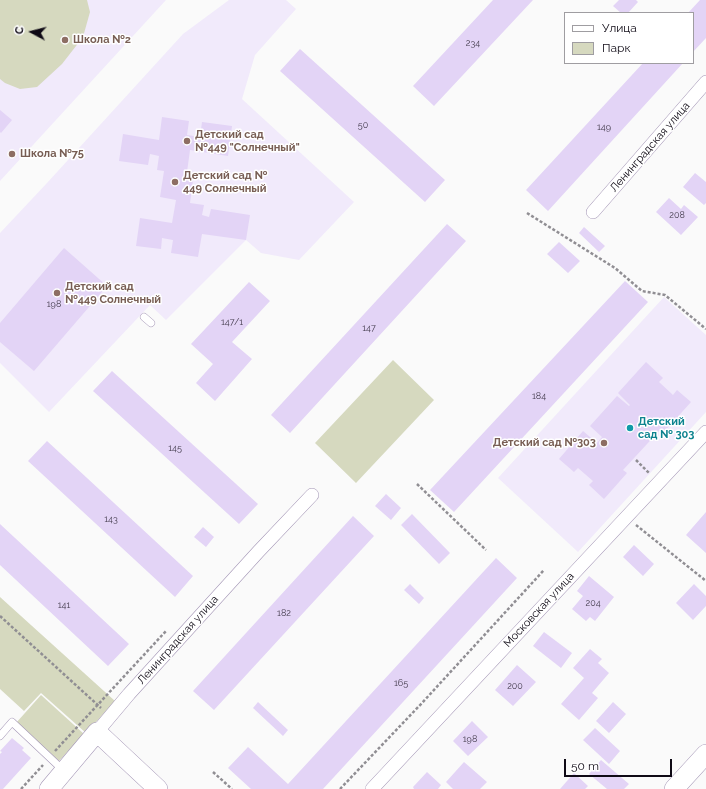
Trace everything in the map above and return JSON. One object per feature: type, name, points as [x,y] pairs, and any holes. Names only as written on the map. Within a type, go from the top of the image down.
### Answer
[{"type":"street","name":"Ленинградская улица","points":[[593,212],[706,82]]},
{"type":"street","name":"Московская улица","points":[[372,789],[703,438]]},
{"type":"street","name":"Ленинградская улица","points":[[49,789],[110,716],[242,569],[312,495]]},
{"type":"street","points":[[97,732],[158,789]]},
{"type":"street","points":[[674,789],[706,754]]},
{"type":"lane","points":[[144,316],[151,323]]},
{"type":"lane","points":[[0,736],[12,722],[64,771]]},
{"type":"path","points":[[527,213],[615,268],[642,291],[665,295],[706,329]]},
{"type":"path","points":[[417,484],[486,550]]},
{"type":"path","points":[[632,522],[706,581]]},
{"type":"path","points":[[340,789],[422,703],[544,570]]},
{"type":"path","points":[[0,616],[110,716]]},
{"type":"path","points":[[21,789],[97,704],[170,627]]},
{"type":"path","points":[[213,772],[232,789]]},
{"type":"shaded area","name":"Школа №2","points":[[0,0],[166,0],[0,181]]},
{"type":"shaded area","name":"Детский сад №449 \"Солнечный\"","points":[[229,0],[286,0],[296,9],[255,55],[242,99],[354,202],[299,260],[261,253],[246,240],[166,320],[150,305],[49,412],[0,363],[0,233],[183,34]]},
{"type":"shaded area","name":"Детский сад №303","points":[[664,297],[706,335],[706,412],[578,552],[498,478]]},
{"type":"green space","points":[[0,0],[87,0],[90,12],[83,37],[62,64],[37,87],[20,89],[5,83],[0,79]]},
{"type":"green space","points":[[393,360],[434,400],[356,483],[315,443]]},
{"type":"green space","points":[[0,597],[115,701],[86,733],[41,693],[24,711],[0,689]]},
{"type":"green space","points":[[41,695],[84,734],[59,761],[16,723]]},
{"type":"building","points":[[493,0],[533,0],[434,106],[413,86]]},
{"type":"building","points":[[619,0],[636,0],[638,2],[629,12],[620,12],[613,6]]},
{"type":"building","points":[[700,0],[706,0],[706,38],[694,51],[694,12],[689,12]]},
{"type":"building","points":[[300,49],[445,180],[425,202],[280,71]]},
{"type":"building","points":[[642,64],[682,64],[548,211],[526,190]]},
{"type":"building","points":[[0,110],[12,120],[1,133],[0,132]]},
{"type":"building","name":"Детский сад № 449 Солнечный","points":[[162,117],[189,121],[187,135],[200,137],[202,122],[232,126],[228,156],[190,150],[187,172],[194,173],[190,203],[204,205],[202,215],[209,217],[211,209],[250,215],[246,240],[202,234],[198,257],[171,253],[173,240],[162,238],[161,249],[136,246],[140,218],[172,223],[176,200],[160,197],[164,171],[157,170],[159,156],[150,154],[148,165],[119,161],[123,134],[159,140]]},
{"type":"building","points":[[695,173],[706,182],[706,203],[704,205],[683,187]]},
{"type":"building","points":[[669,198],[681,209],[684,205],[698,217],[681,235],[656,212]]},
{"type":"building","points":[[447,224],[466,241],[290,433],[271,415]]},
{"type":"building","points":[[584,227],[605,246],[599,252],[579,233]]},
{"type":"building","points":[[559,242],[580,261],[568,273],[547,254]]},
{"type":"building","name":"Детский сад №449 Солнечный","points":[[64,248],[107,286],[34,371],[0,342],[0,323]]},
{"type":"building","points":[[625,281],[648,302],[454,512],[430,490]]},
{"type":"building","points":[[249,282],[270,301],[232,342],[252,359],[215,401],[196,383],[213,364],[191,344]]},
{"type":"building","name":"Детский сад № 303","points":[[646,362],[663,378],[659,382],[673,395],[677,390],[691,402],[664,432],[659,431],[623,470],[627,473],[604,499],[589,485],[593,481],[578,468],[574,472],[559,459],[583,431],[597,443],[602,437],[590,426],[617,396],[629,406],[630,405],[618,393]]},
{"type":"building","points":[[112,371],[258,504],[239,524],[93,391]]},
{"type":"building","points":[[47,441],[193,576],[175,597],[28,461]]},
{"type":"building","points":[[386,494],[401,508],[391,520],[375,506]]},
{"type":"building","points":[[706,512],[706,553],[686,535]]},
{"type":"building","points":[[412,514],[450,553],[439,564],[401,525]]},
{"type":"building","points":[[353,516],[374,536],[214,710],[193,691]]},
{"type":"building","points":[[0,524],[129,644],[108,666],[0,565]]},
{"type":"building","points":[[203,527],[214,537],[206,547],[194,537]]},
{"type":"building","points":[[634,545],[654,564],[643,576],[623,557]]},
{"type":"building","points":[[496,558],[517,578],[323,789],[251,789],[228,768],[248,747],[288,784]]},
{"type":"building","points":[[589,576],[614,597],[595,621],[590,617],[586,621],[572,609],[583,596],[577,591]]},
{"type":"building","points":[[410,584],[424,598],[419,604],[404,590]]},
{"type":"building","points":[[694,584],[706,596],[706,606],[693,620],[676,603]]},
{"type":"building","points":[[544,632],[572,653],[561,668],[533,646]]},
{"type":"building","points":[[590,649],[602,659],[598,663],[609,673],[592,693],[598,698],[579,720],[561,704],[584,678],[573,668]]},
{"type":"building","points":[[517,665],[536,682],[513,706],[495,690]]},
{"type":"building","points":[[258,702],[288,730],[283,736],[253,708]]},
{"type":"building","points":[[613,702],[626,714],[609,733],[596,721]]},
{"type":"building","points":[[472,721],[488,737],[468,756],[453,741]]},
{"type":"building","points":[[595,728],[620,751],[609,764],[583,740]]},
{"type":"building","points":[[12,738],[24,748],[22,750],[31,758],[3,789],[0,789],[0,754],[2,752],[0,751]]},
{"type":"building","points":[[601,760],[629,784],[624,789],[607,789],[589,774]]},
{"type":"building","points":[[464,762],[487,782],[480,789],[453,789],[446,782]]},
{"type":"building","points":[[427,772],[441,785],[438,789],[414,789],[413,787]]},
{"type":"building","points":[[574,773],[588,786],[585,789],[560,789]]},
{"type":"place","name":"Школа №2","points":[[65,40]]},
{"type":"place","name":"Детский сад №449 \"Солнечный\"","points":[[187,141]]},
{"type":"place","name":"Школа №75","points":[[12,154]]},
{"type":"place","name":"Детский сад № 449 Солнечный","points":[[175,182]]},
{"type":"place","name":"Детский сад №449 Солнечный","points":[[57,293]]},
{"type":"place","name":"Детский сад № 303","points":[[630,428]]},
{"type":"place","name":"Детский сад №303","points":[[604,443]]}]
